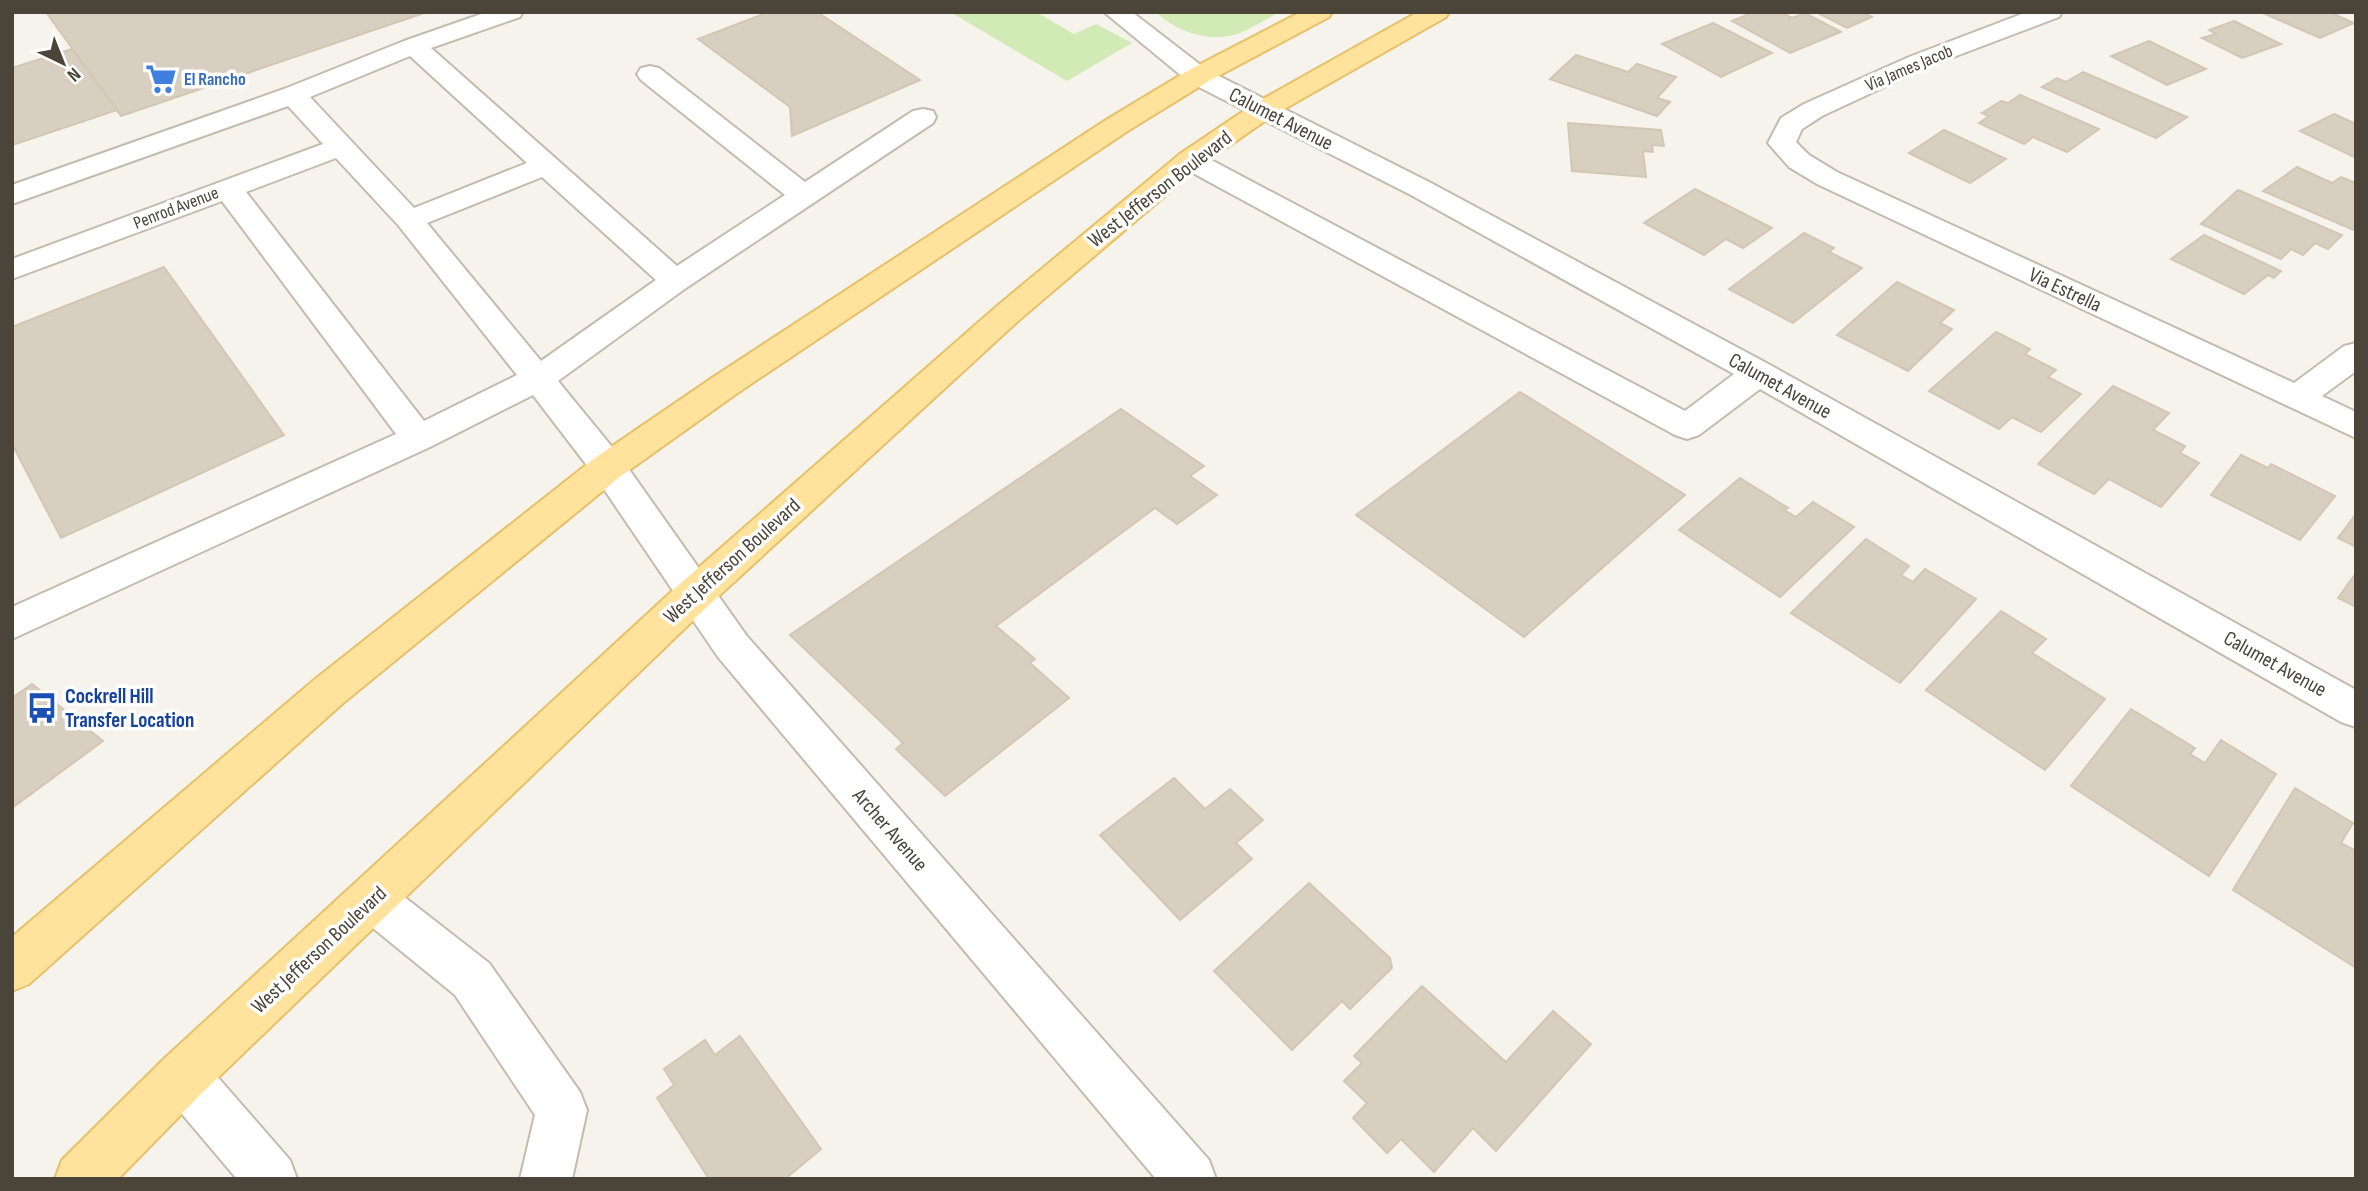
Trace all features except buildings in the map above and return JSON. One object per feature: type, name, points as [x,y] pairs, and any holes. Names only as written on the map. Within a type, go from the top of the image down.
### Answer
[{"type":"main road","points":[[12,968],[328,692],[608,467],[724,386],[1021,189],[1198,76],[1320,12]]},
{"type":"main road","name":"West Jefferson Boulevard","points":[[82,1179],[183,1076],[695,594],[1007,314],[1190,160],[1264,110],[1385,39],[1437,12]]},
{"type":"street","points":[[12,195],[293,95],[413,46],[511,12]]},
{"type":"street","name":"Calumet Avenue","points":[[1116,12],[1198,76],[1421,189],[1758,373],[2356,710]]},
{"type":"street","name":"Via James Jacob","points":[[1782,143],[1791,124],[1814,110],[1918,62],[2050,12]]},
{"type":"street","points":[[413,46],[675,281]]},
{"type":"street","points":[[650,74],[804,196]]},
{"type":"street","name":"Archer Avenue","points":[[293,95],[409,219],[608,467],[732,646],[1190,1179]]},
{"type":"street","points":[[12,624],[418,438],[538,380],[675,281],[923,117]]},
{"type":"street","name":"Via Estrella","points":[[1782,143],[1799,161],[1826,178],[2356,426]]},
{"type":"street","name":"Penrod Avenue","points":[[12,270],[340,147]]},
{"type":"street","points":[[1190,160],[1687,426],[1758,373]]},
{"type":"street","points":[[409,219],[546,165]]},
{"type":"street","points":[[228,189],[418,438]]},
{"type":"street","points":[[2297,398],[2356,354]]},
{"type":"street","points":[[373,900],[472,979],[562,1110],[546,1179]]},
{"type":"street","points":[[183,1076],[271,1179]]},
{"type":"green space","points":[[950,12],[1036,12],[1074,34],[1096,24],[1132,43],[1067,81]]},
{"type":"green space","points":[[1156,12],[1280,12],[1240,33],[1213,37],[1202,36],[1172,25]]},
{"type":"place","name":"El Rancho","points":[[161,79]]},
{"type":"place","name":"Cockrell Hill Transfer Location","points":[[42,708]]}]
